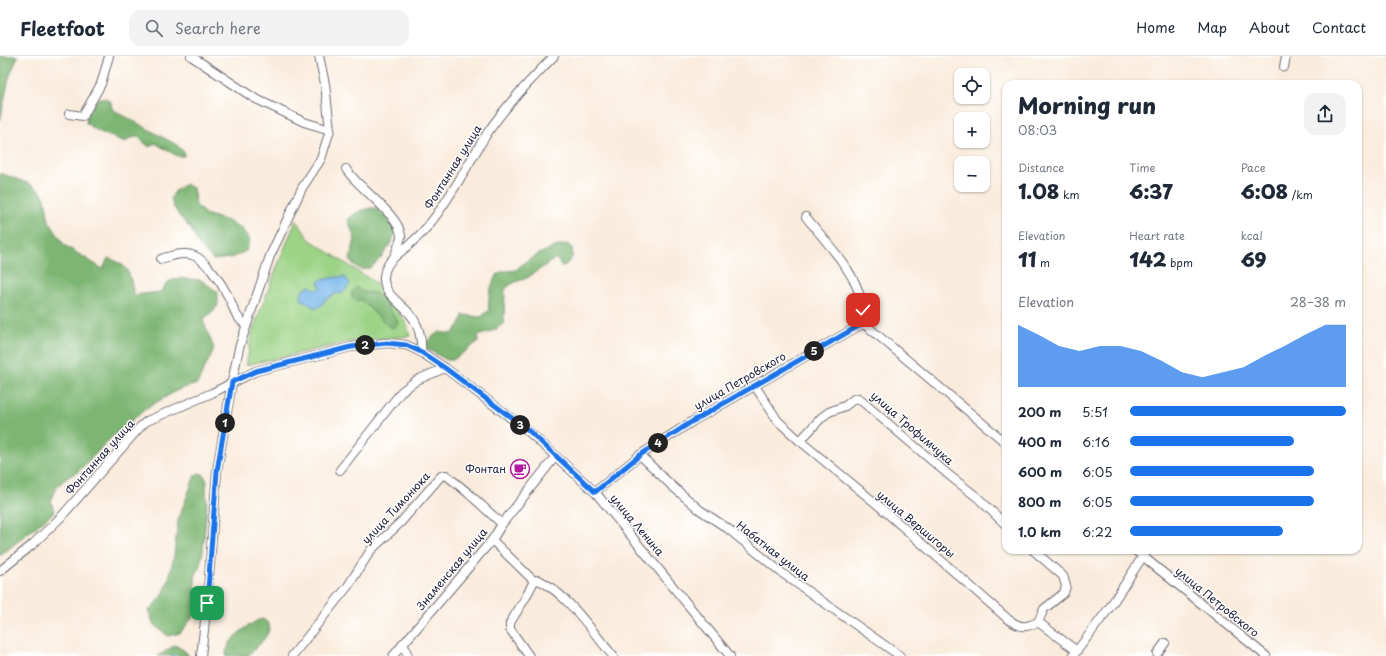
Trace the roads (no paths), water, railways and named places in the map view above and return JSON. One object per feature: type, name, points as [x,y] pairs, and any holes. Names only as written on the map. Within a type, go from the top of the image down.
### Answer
[{"type":"street","points":[[69,114],[83,116],[100,84],[109,56]]},
{"type":"street","points":[[191,56],[254,98],[304,122],[330,130]]},
{"type":"street","points":[[201,656],[207,603],[217,471],[238,354],[246,325],[270,256],[302,188],[321,159],[330,130],[325,84],[318,56]]},
{"type":"street","name":"Фонтанная улица","points":[[421,352],[422,341],[418,328],[412,317],[390,296],[384,283],[386,268],[393,258],[427,227],[444,205],[489,131],[511,102],[554,56]]},
{"type":"street","points":[[1284,67],[1286,56]]},
{"type":"street","points":[[346,169],[389,213],[407,246]]},
{"type":"street","points":[[806,217],[845,267],[858,290],[863,310],[862,324],[868,327],[1002,440]]},
{"type":"street","points":[[393,258],[401,237]]},
{"type":"street","points":[[161,258],[190,254],[201,260],[222,285],[229,298],[234,313],[240,321],[246,325]]},
{"type":"street","name":"улица Петровского","points":[[595,492],[640,455],[693,421],[862,324]]},
{"type":"street","name":"улица Ленина","points":[[232,382],[256,371],[351,347],[387,343],[406,345],[421,352],[445,368],[528,430],[555,457],[595,492],[730,656]]},
{"type":"street","points":[[340,470],[402,391],[417,380],[445,368]]},
{"type":"street","name":"Фонтанная улица","points":[[0,571],[32,545],[61,517],[147,421],[212,394],[232,382]]},
{"type":"street","name":"улица Вершигоры","points":[[756,386],[778,421],[885,511],[1009,620],[1018,626],[1025,627],[1038,622]]},
{"type":"street","name":"улица Трофимчука","points":[[800,441],[822,417],[858,398],[977,497],[1002,521]]},
{"type":"street","name":"Набатная улица","points":[[640,455],[672,486],[700,510],[727,528],[782,573],[900,656]]},
{"type":"street","name":"Знаменская улица","points":[[393,656],[492,540],[502,524],[555,457]]},
{"type":"street","name":"улица Тимонюка","points":[[292,656],[348,586],[371,550],[401,522],[441,476],[446,475],[502,524]]},
{"type":"street","points":[[492,540],[534,581]]},
{"type":"street","points":[[1038,554],[1063,576],[1066,586],[1064,593],[1044,609],[1038,622],[1075,654],[1110,607],[1143,556]]},
{"type":"street","name":"улица Петровского","points":[[1140,554],[1266,656]]},
{"type":"street","points":[[534,581],[539,580],[547,584],[569,603],[613,656]]},
{"type":"street","points":[[529,656],[510,629],[510,623],[534,581]]},
{"type":"street","points":[[403,643],[408,656]]},
{"type":"street","points":[[1158,655],[1165,643]]},
{"type":"water","points":[[345,277],[350,284],[343,293],[334,294],[325,300],[321,306],[315,308],[301,299],[302,291],[309,286],[318,290],[321,287],[318,283],[320,280]]},
{"type":"place","name":"Фонтан","points":[[520,469]]}]
